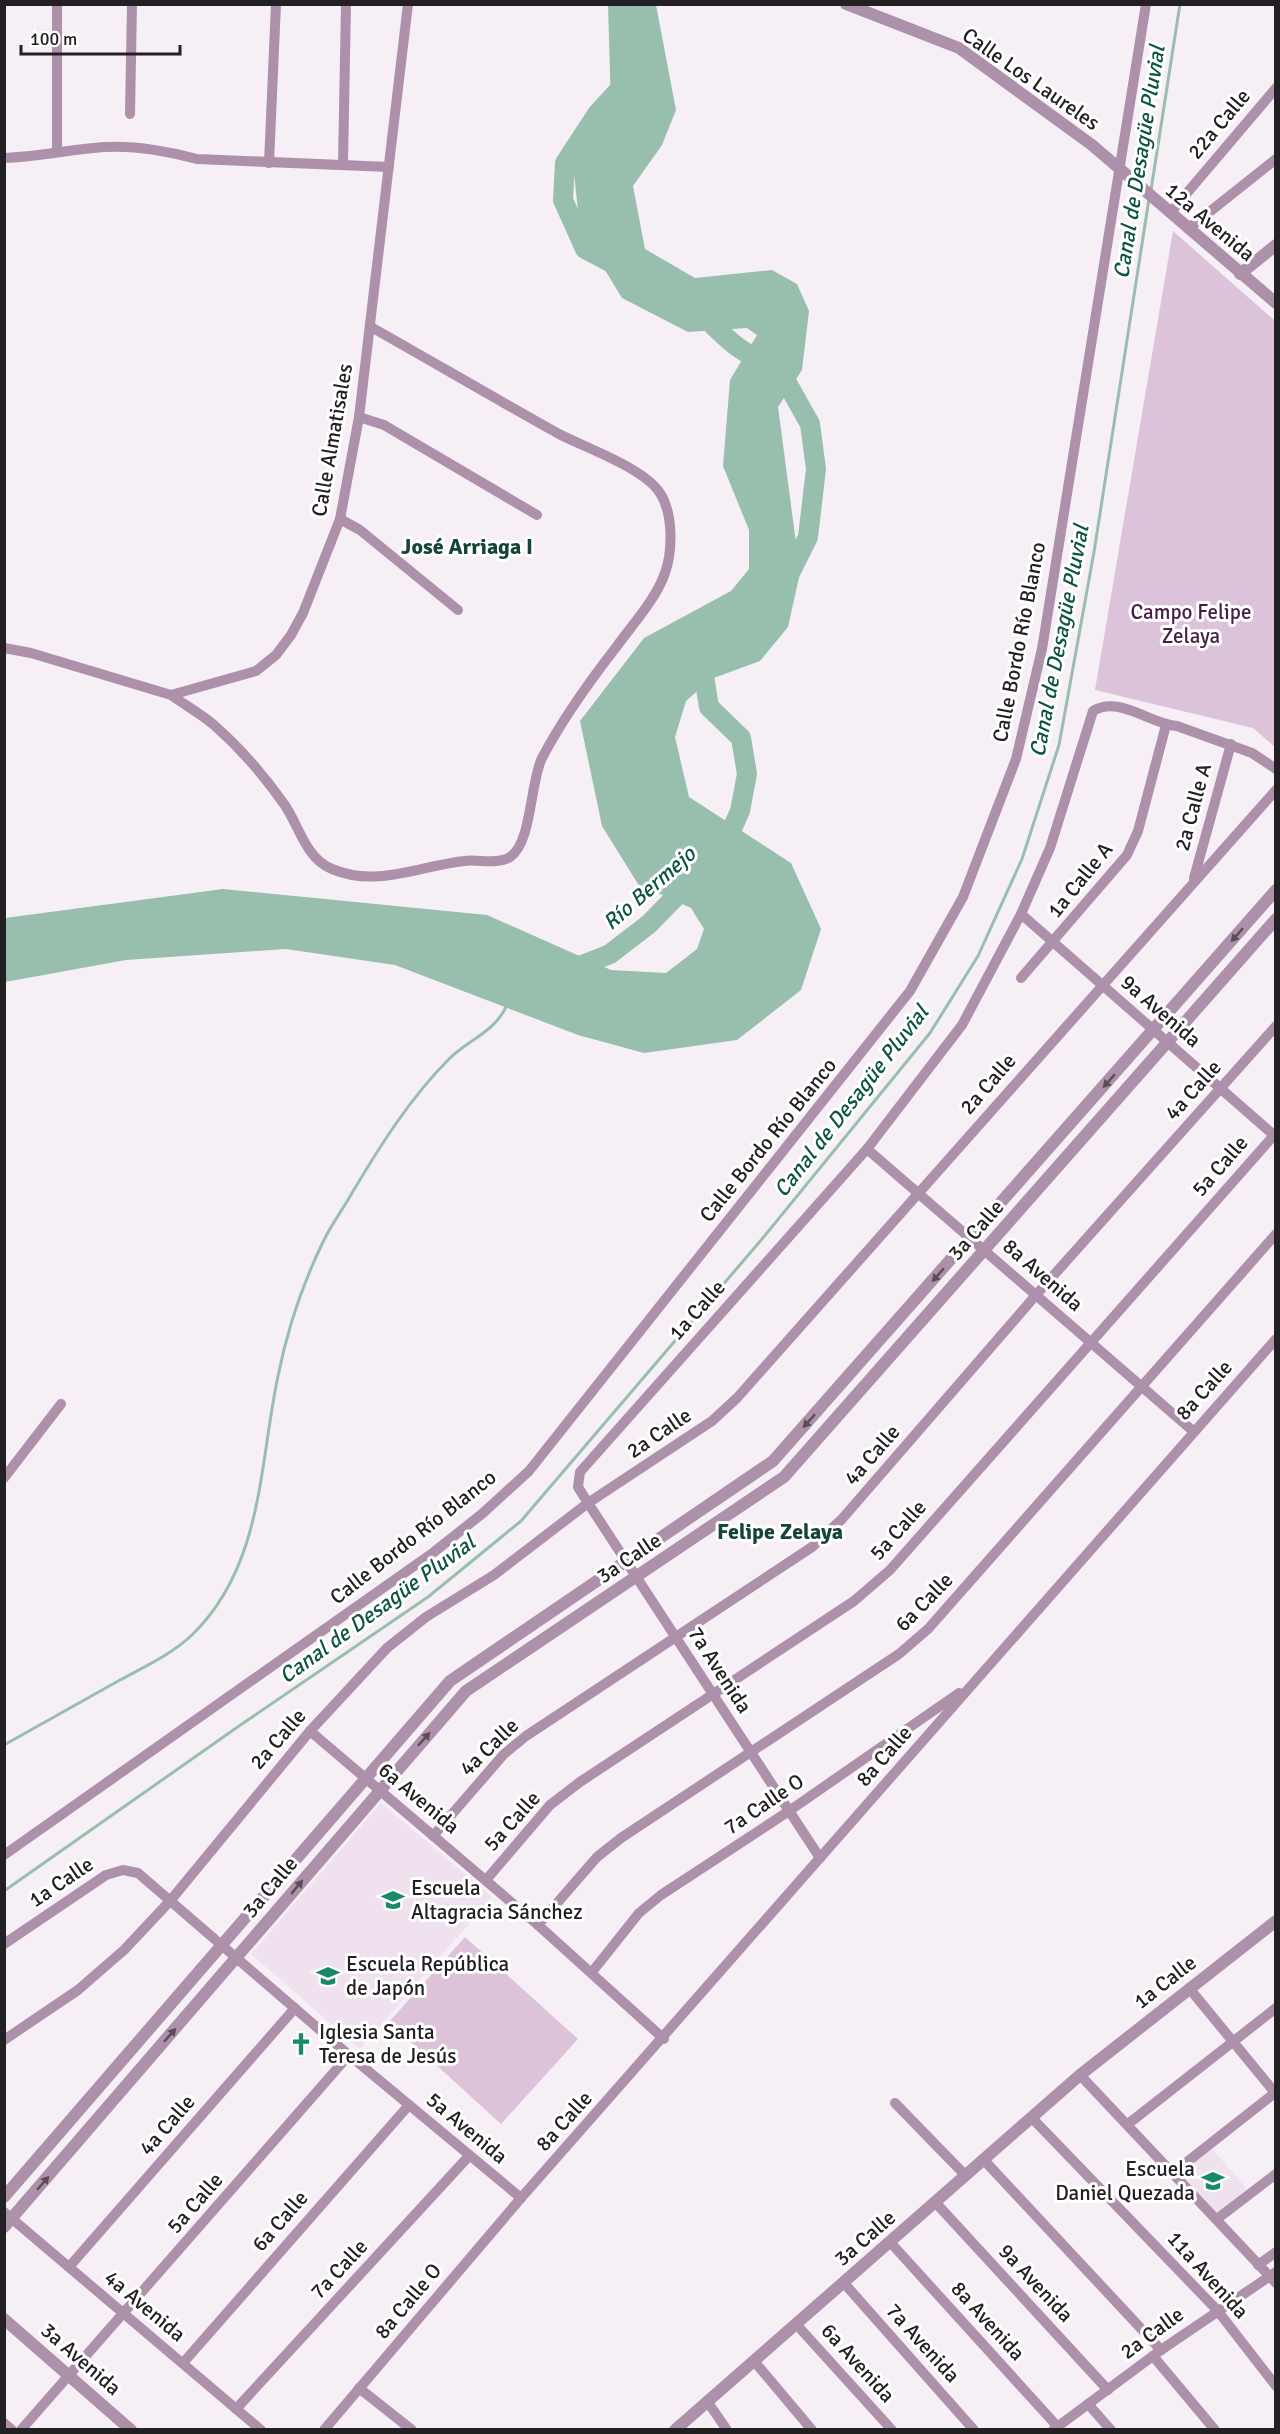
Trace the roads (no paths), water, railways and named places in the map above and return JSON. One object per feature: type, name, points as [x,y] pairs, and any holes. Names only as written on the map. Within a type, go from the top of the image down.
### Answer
[{"type":"street","points":[[57,4],[57,152]]},
{"type":"street","points":[[130,114],[132,4]]},
{"type":"street","points":[[269,163],[276,4]]},
{"type":"street","points":[[343,163],[346,4]]},
{"type":"street","name":"Calle Almatisales","points":[[171,695],[256,671],[276,655],[291,635],[303,613],[340,519],[359,417],[408,4]]},
{"type":"street","name":"Calle Los Laureles","points":[[846,4],[959,48],[1092,146],[1120,171]]},
{"type":"street","name":"Calle Bordo Río Blanco","points":[[4,1856],[434,1552],[483,1513],[529,1471],[910,991],[963,897],[1016,759],[1042,649],[1146,4]]},
{"type":"street","name":"22a Calle","points":[[1170,213],[1275,88]]},
{"type":"street","points":[[4,158],[38,157],[57,152],[108,147],[169,151],[197,159],[269,163],[343,163],[389,167]]},
{"type":"street","points":[[1188,229],[1275,159]]},
{"type":"street","name":"12a Avenida","points":[[1120,171],[1275,303]]},
{"type":"street","points":[[1240,274],[1275,245]]},
{"type":"street","points":[[4,648],[31,653],[171,695],[214,725],[252,766],[285,804],[304,844],[329,868],[362,877],[406,874],[467,860],[509,858],[523,839],[537,768],[552,739],[582,692],[651,598],[665,573],[669,548],[668,509],[658,489],[636,472],[560,435],[370,327]]},
{"type":"street","points":[[359,417],[384,425],[537,515]]},
{"type":"street","points":[[340,519],[360,530],[458,610]]},
{"type":"street","name":"1a Calle","points":[[588,1503],[578,1487],[580,1472],[867,1149],[962,1025],[1021,914],[1050,848],[1093,711],[1111,705],[1166,725]]},
{"type":"street","points":[[1166,725],[1177,726],[1231,744],[1252,753],[1275,770]]},
{"type":"street","name":"1a Calle A","points":[[1022,978],[1127,855],[1138,831],[1166,725]]},
{"type":"street","name":"2a Calle A","points":[[1193,881],[1231,744]]},
{"type":"street","name":"2a Calle","points":[[4,2040],[106,1968],[170,1901],[310,1731],[387,1648],[426,1617],[494,1575],[588,1503],[712,1421],[737,1398],[1275,790]]},
{"type":"street","name":"3a Calle","points":[[4,2197],[220,1944],[450,1681],[773,1461],[1275,890]]},
{"type":"street","name":"9a Avenida","points":[[1021,914],[1275,1135]]},
{"type":"street","name":"3a Calle","points":[[7,2219],[466,1691],[784,1477],[1275,919]]},
{"type":"street","name":"4a Calle","points":[[432,1836],[504,1754],[526,1736],[674,1636],[812,1547],[842,1519],[1036,1295],[1275,1026]]},
{"type":"street","name":"5a Calle","points":[[486,1880],[550,1805],[580,1782],[711,1694],[854,1601],[890,1570],[1275,1135]]},
{"type":"street","name":"8a Avenida","points":[[867,1149],[1193,1431]]},
{"type":"street","name":"6a Calle","points":[[538,1925],[597,1857],[750,1751],[899,1654],[928,1629],[1275,1234]]},
{"type":"street","name":"8a Calle","points":[[521,2198],[664,2039],[1275,1339]]},
{"type":"street","points":[[4,1478],[61,1404]]},
{"type":"street","name":"7a Avenida","points":[[588,1503],[820,1858]]},
{"type":"street","name":"7a Calle O","points":[[592,1972],[646,1907],[972,1684]]},
{"type":"street","name":"6a Avenida","points":[[310,1731],[538,1925],[664,2039]]},
{"type":"street","name":"1a Calle","points":[[4,1944],[115,1871],[130,1870],[138,1873],[170,1901]]},
{"type":"street","name":"5a Avenida","points":[[170,1901],[349,2055],[521,2198]]},
{"type":"street","name":"1a Calle","points":[[1080,2075],[1275,1921]]},
{"type":"street","points":[[1173,2173],[1275,2093],[1189,1988]]},
{"type":"street","name":"4a Calle","points":[[69,2267],[295,2008]]},
{"type":"street","points":[[1128,2124],[1275,2008]]},
{"type":"street","name":"5a Calle","points":[[21,2430],[349,2055]]},
{"type":"street","points":[[1080,2075],[1258,2265],[1273,2277]]},
{"type":"street","name":"3a Calle","points":[[675,2430],[1080,2075]]},
{"type":"street","points":[[895,2103],[965,2175]]},
{"type":"street","name":"6a Calle","points":[[183,2363],[409,2105]]},
{"type":"street","name":"11a Avenida","points":[[1032,2118],[1217,2310],[1275,2386]]},
{"type":"street","name":"7a Calle","points":[[236,2409],[469,2156]]},
{"type":"street","points":[[983,2159],[1157,2353],[1215,2430]]},
{"type":"street","points":[[1217,2219],[1275,2174]]},
{"type":"street","name":"8a Calle O","points":[[324,2430],[521,2198]]},
{"type":"street","name":"9a Avenida","points":[[935,2202],[1108,2390]]},
{"type":"street","name":"4a Avenida","points":[[7,2219],[69,2267],[261,2430]]},
{"type":"street","name":"8a Avenida","points":[[890,2242],[1055,2428]]},
{"type":"street","points":[[1258,2265],[1275,2252]]},
{"type":"street","name":"2a Calle","points":[[1055,2428],[1217,2310],[1273,2277]]},
{"type":"street","name":"7a Avenida","points":[[843,2282],[974,2430]]},
{"type":"street","name":"3a Avenida","points":[[4,2319],[131,2430]]},
{"type":"street","name":"6a Avenida","points":[[796,2324],[892,2430]]},
{"type":"street","points":[[754,2361],[812,2430]]},
{"type":"street","points":[[359,2388],[412,2430]]},
{"type":"street","points":[[707,2401],[727,2430]]},
{"type":"street","points":[[1088,2404],[1111,2430]]},
{"type":"street","points":[[4,2423],[12,2430]]},
{"type":"water","points":[[608,5],[656,5],[676,110],[662,145],[633,186],[645,249],[695,278],[772,270],[797,284],[809,311],[802,370],[778,407],[800,573],[788,627],[760,661],[711,679],[686,701],[675,737],[689,797],[791,863],[821,929],[801,990],[737,1040],[644,1053],[578,1035],[395,965],[286,949],[126,960],[5,982],[5,918],[223,889],[487,915],[611,970],[666,973],[697,949],[704,929],[691,908],[638,884],[602,826],[580,721],[644,638],[731,591],[749,569],[749,530],[723,466],[730,380],[757,335],[747,328],[688,332],[622,298],[580,229],[572,155],[611,106]]},
{"type":"waterway","name":"Canal de Desagüe Pluvial","points":[[1151,190],[1180,4]]},
{"type":"waterway","name":"Río Bermejo","points":[[619,267],[585,249],[563,200],[565,163],[597,114],[629,79]]},
{"type":"waterway","name":"Canal de Desagüe Pluvial","points":[[4,1891],[428,1597],[521,1521],[762,1239],[930,1033],[978,956],[1022,859],[1059,745],[1094,552],[1149,199]]},
{"type":"waterway","name":"Río Bermejo","points":[[699,311],[734,345],[778,367],[810,424],[816,469],[808,537],[786,581]]},
{"type":"waterway","name":"Río Bermejo","points":[[707,658],[704,676],[709,707],[741,738],[747,774],[740,811],[723,849]]},
{"type":"waterway","name":"Río Bermejo","points":[[567,971],[610,954],[649,924],[690,882]]},
{"type":"waterway","points":[[4,1745],[167,1654],[192,1635],[215,1608],[233,1578],[245,1546],[261,1479],[286,1342],[302,1291],[323,1242],[373,1158],[421,1090],[456,1052],[496,1022],[507,1005]]},
{"type":"place","name":"Escuela Altagracia Sánchez","points":[[393,1900]]},
{"type":"place","name":"Escuela República de Japón","points":[[328,1976]]},
{"type":"place","name":"Iglesia Santa Teresa de Jesús","points":[[301,2044]]},
{"type":"place","name":"Escuela Daniel Quezada","points":[[1213,2181]]},
{"type":"district","name":"José Arriaga I","points":[[467,546]]},
{"type":"district","name":"Felipe Zelaya","points":[[780,1531]]},
{"type":"park label","name":"Campo Felipe Zelaya","points":[[1191,624]]}]
